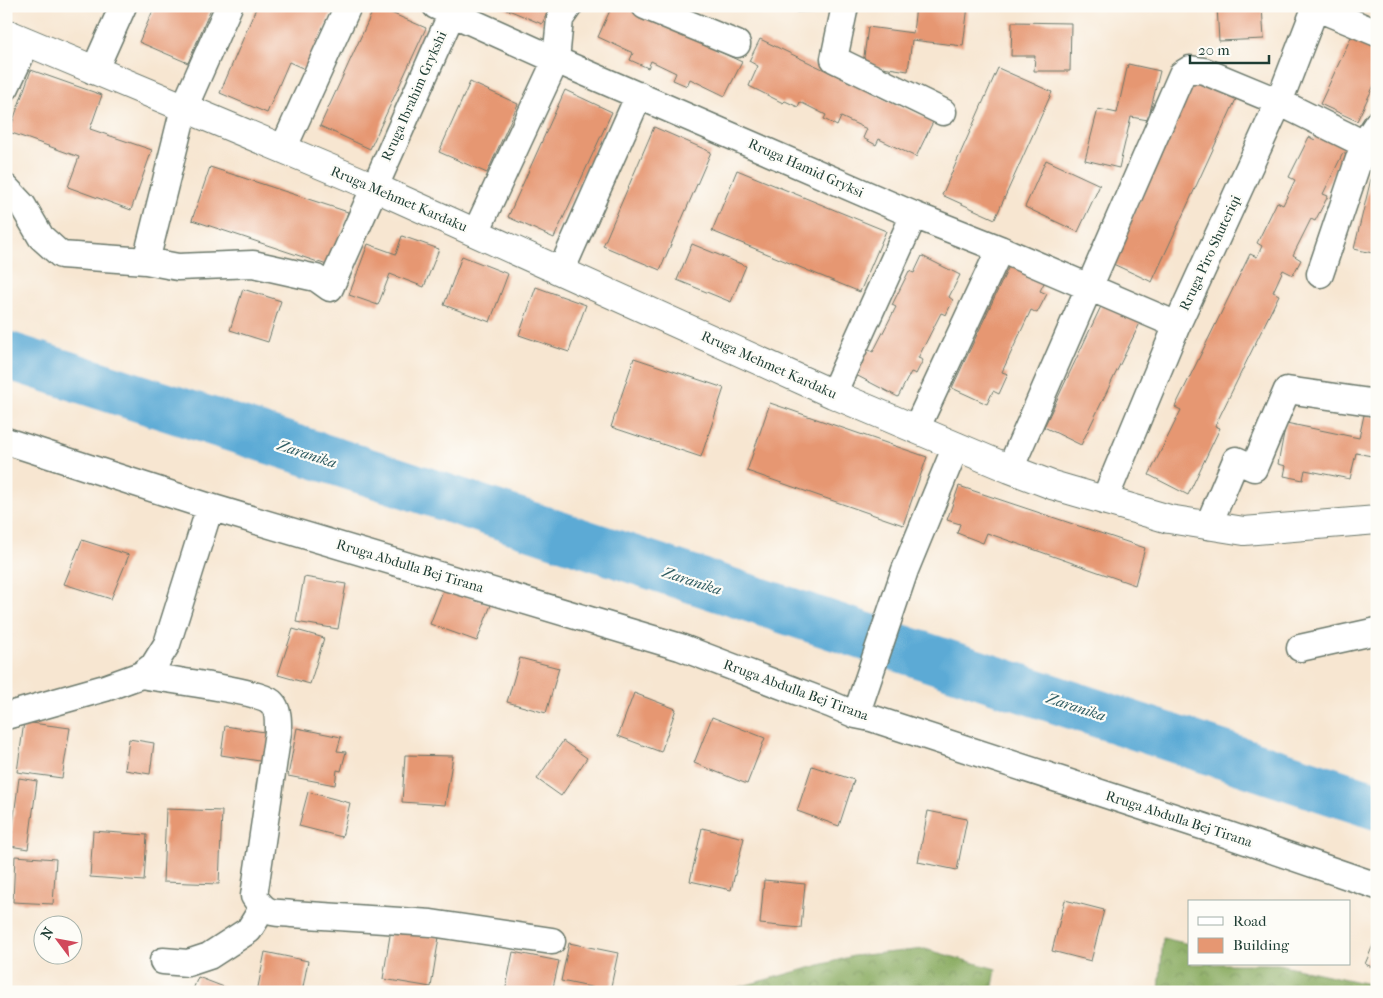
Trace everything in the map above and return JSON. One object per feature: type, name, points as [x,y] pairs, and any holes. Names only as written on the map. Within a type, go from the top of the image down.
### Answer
[{"type":"street","points":[[94,71],[123,6]]},
{"type":"street","points":[[6,188],[23,206],[41,237],[61,255],[146,261],[184,108],[229,6]]},
{"type":"street","points":[[283,149],[348,6]]},
{"type":"street","points":[[476,232],[556,60],[560,19],[568,6]]},
{"type":"street","points":[[646,6],[737,44]]},
{"type":"street","points":[[846,6],[834,59],[944,112]]},
{"type":"street","points":[[1315,7],[1377,33]]},
{"type":"street","name":"Rruga Piro Shuteriqi","points":[[1104,501],[1177,325],[1279,102],[1315,7]]},
{"type":"street","name":"Rruga Hamid Gryksi","points":[[447,9],[556,60],[914,215],[1000,249],[1177,325]]},
{"type":"street","name":"Rruga Ibrahim Grykshi","points":[[146,261],[178,267],[253,264],[316,278],[330,288],[374,187],[447,9]]},
{"type":"street","points":[[6,87],[16,37]]},
{"type":"street","name":"Rruga Mehmet Kardaku","points":[[16,37],[374,187],[833,394],[1010,469],[1104,501],[1169,519],[1208,526],[1244,531],[1377,520]]},
{"type":"street","points":[[1010,469],[1182,74],[1190,69],[1204,71],[1279,102],[1370,134],[1320,274]]},
{"type":"street","points":[[561,270],[639,95]]},
{"type":"street","points":[[833,394],[914,215]]},
{"type":"street","points":[[916,429],[1000,249]]},
{"type":"street","points":[[1208,526],[1236,460],[1254,468],[1287,390],[1377,403]]},
{"type":"street","name":"Rruga Abdulla Bej Tirana","points":[[6,441],[210,507],[680,647],[856,715],[871,718],[1198,825],[1377,886]]},
{"type":"street","points":[[856,715],[905,570],[956,446]]},
{"type":"street","points":[[6,716],[105,688],[141,675],[154,665],[167,644],[210,507]]},
{"type":"street","points":[[1300,648],[1377,631]]},
{"type":"street","points":[[141,675],[237,691],[272,702],[277,713],[278,732],[254,896],[262,909],[292,914],[431,923],[552,941]]},
{"type":"street","points":[[163,961],[188,963],[209,956],[249,930],[262,909]]},
{"type":"green space","points":[[1163,938],[1188,944],[1188,966],[1287,966],[1377,986],[1377,992],[1159,992]]},
{"type":"green space","points":[[925,949],[996,969],[992,992],[721,992],[853,956]]},
{"type":"building","points":[[155,6],[212,6],[188,63],[139,42]]},
{"type":"building","points":[[257,6],[334,6],[307,70],[289,62],[267,113],[220,93]]},
{"type":"building","points":[[375,6],[426,28],[370,149],[320,126]]},
{"type":"building","points":[[499,6],[550,6],[542,24]]},
{"type":"building","points":[[612,6],[621,6],[667,27],[717,45],[716,50],[742,62],[725,96],[690,79],[687,86],[673,80],[676,73],[651,61],[648,68],[630,60],[633,53],[598,37]]},
{"type":"building","points":[[795,6],[839,6],[839,11],[796,12]]},
{"type":"building","points":[[916,6],[968,6],[963,46],[912,40],[908,71],[863,64],[868,27],[913,33]]},
{"type":"building","points":[[1217,6],[1262,6],[1264,39],[1219,41]]},
{"type":"building","points":[[1012,22],[1071,23],[1070,71],[1034,71],[1035,56],[1011,56]]},
{"type":"building","points":[[1352,35],[1377,46],[1377,79],[1357,121],[1320,104]]},
{"type":"building","points":[[760,39],[852,83],[855,78],[871,85],[868,91],[933,122],[916,157],[879,139],[876,145],[863,138],[867,129],[841,117],[837,126],[824,119],[826,115],[800,102],[798,107],[785,101],[783,103],[749,86],[758,66],[749,61]]},
{"type":"building","points":[[1128,64],[1160,71],[1148,120],[1131,117],[1119,168],[1085,160],[1098,109],[1117,113]]},
{"type":"building","points":[[998,68],[1052,92],[995,219],[942,195]]},
{"type":"building","points":[[31,70],[102,95],[90,129],[152,150],[131,210],[68,187],[79,157],[9,132]]},
{"type":"building","points":[[1195,78],[1237,97],[1152,282],[1111,263]]},
{"type":"building","points":[[470,82],[518,104],[487,173],[439,152]]},
{"type":"building","points":[[565,90],[612,112],[554,238],[508,217]]},
{"type":"building","points":[[1321,126],[1354,142],[1348,156],[1343,153],[1323,194],[1328,196],[1315,221],[1311,219],[1293,255],[1301,260],[1293,275],[1283,270],[1273,292],[1279,295],[1215,426],[1220,428],[1188,495],[1149,475],[1181,410],[1175,407],[1250,254],[1257,257],[1262,246],[1257,243],[1277,202],[1283,205],[1295,180],[1289,177],[1309,137],[1315,140]]},
{"type":"building","points":[[654,127],[711,152],[660,270],[603,246]]},
{"type":"building","points":[[1377,158],[1377,254],[1354,249]]},
{"type":"building","points":[[1046,160],[1100,185],[1078,232],[1025,207]]},
{"type":"building","points":[[210,167],[348,212],[330,266],[192,220]]},
{"type":"building","points":[[737,170],[886,231],[860,292],[712,231]]},
{"type":"building","points":[[402,236],[439,249],[424,287],[390,274],[378,305],[349,295],[368,244],[396,254]]},
{"type":"building","points":[[692,244],[746,266],[731,302],[677,280]]},
{"type":"building","points":[[462,256],[508,274],[490,322],[444,305]]},
{"type":"building","points":[[922,256],[960,275],[949,297],[953,300],[946,315],[941,313],[918,358],[923,360],[916,374],[911,372],[898,397],[854,374],[867,349],[873,352],[896,307],[892,305],[909,271],[914,273]]},
{"type":"building","points":[[1010,264],[1045,281],[1040,291],[1047,294],[1037,313],[1031,310],[1002,372],[1008,374],[999,394],[993,391],[987,404],[952,388]]},
{"type":"building","points":[[536,287],[586,305],[569,352],[519,335]]},
{"type":"building","points":[[243,289],[281,301],[268,342],[230,330]]},
{"type":"building","points":[[1103,302],[1141,321],[1081,445],[1044,427]]},
{"type":"building","points":[[634,358],[724,388],[701,457],[611,427]]},
{"type":"building","points":[[770,403],[927,457],[903,525],[747,471]]},
{"type":"building","points":[[1364,415],[1377,417],[1377,457],[1356,453],[1350,479],[1305,470],[1303,480],[1284,476],[1286,466],[1278,464],[1286,423],[1359,438]]},
{"type":"building","points":[[959,486],[1145,548],[1135,585],[987,533],[983,543],[957,533],[960,524],[947,520]]},
{"type":"building","points":[[82,540],[129,555],[111,599],[64,584]]},
{"type":"building","points":[[304,577],[346,584],[338,629],[296,622]]},
{"type":"building","points":[[444,588],[491,605],[477,641],[430,624]]},
{"type":"building","points":[[293,629],[324,638],[310,684],[278,675]]},
{"type":"building","points":[[520,658],[559,668],[546,713],[507,702]]},
{"type":"building","points":[[634,693],[676,709],[661,752],[618,736]]},
{"type":"building","points":[[712,717],[765,738],[747,784],[694,763]]},
{"type":"building","points":[[24,722],[70,728],[62,778],[17,772]]},
{"type":"building","points":[[225,726],[271,733],[266,762],[221,755]]},
{"type":"building","points":[[297,728],[341,737],[337,751],[346,752],[341,771],[337,770],[335,785],[288,776]]},
{"type":"building","points":[[129,739],[154,743],[150,774],[125,770]]},
{"type":"building","points":[[563,741],[587,758],[561,796],[537,779]]},
{"type":"building","points":[[405,755],[453,756],[445,805],[402,802]]},
{"type":"building","points":[[812,766],[854,780],[839,826],[797,811]]},
{"type":"building","points":[[19,778],[37,781],[28,849],[10,846]]},
{"type":"building","points":[[308,792],[350,803],[342,837],[299,826]]},
{"type":"building","points":[[166,809],[222,811],[219,884],[163,882]]},
{"type":"building","points":[[928,811],[967,819],[957,870],[918,862]]},
{"type":"building","points":[[702,828],[744,838],[731,890],[690,881]]},
{"type":"building","points":[[93,831],[147,835],[144,881],[90,877]]},
{"type":"building","points":[[15,856],[56,859],[53,904],[13,902]]},
{"type":"building","points":[[764,880],[805,884],[801,928],[760,924]]},
{"type":"building","points":[[1065,900],[1104,910],[1091,961],[1052,951]]},
{"type":"building","points":[[391,929],[439,937],[431,987],[383,979]]},
{"type":"building","points":[[1377,936],[1377,969],[1365,964]]},
{"type":"building","points":[[569,943],[618,953],[610,991],[561,981]]},
{"type":"building","points":[[265,952],[308,961],[302,992],[257,992]]},
{"type":"building","points":[[513,952],[559,961],[552,992],[505,992]]},
{"type":"building","points":[[198,977],[237,992],[192,992]]},
{"type":"waterway","name":"Zaranika","points":[[6,355],[399,482],[1377,806]]}]
